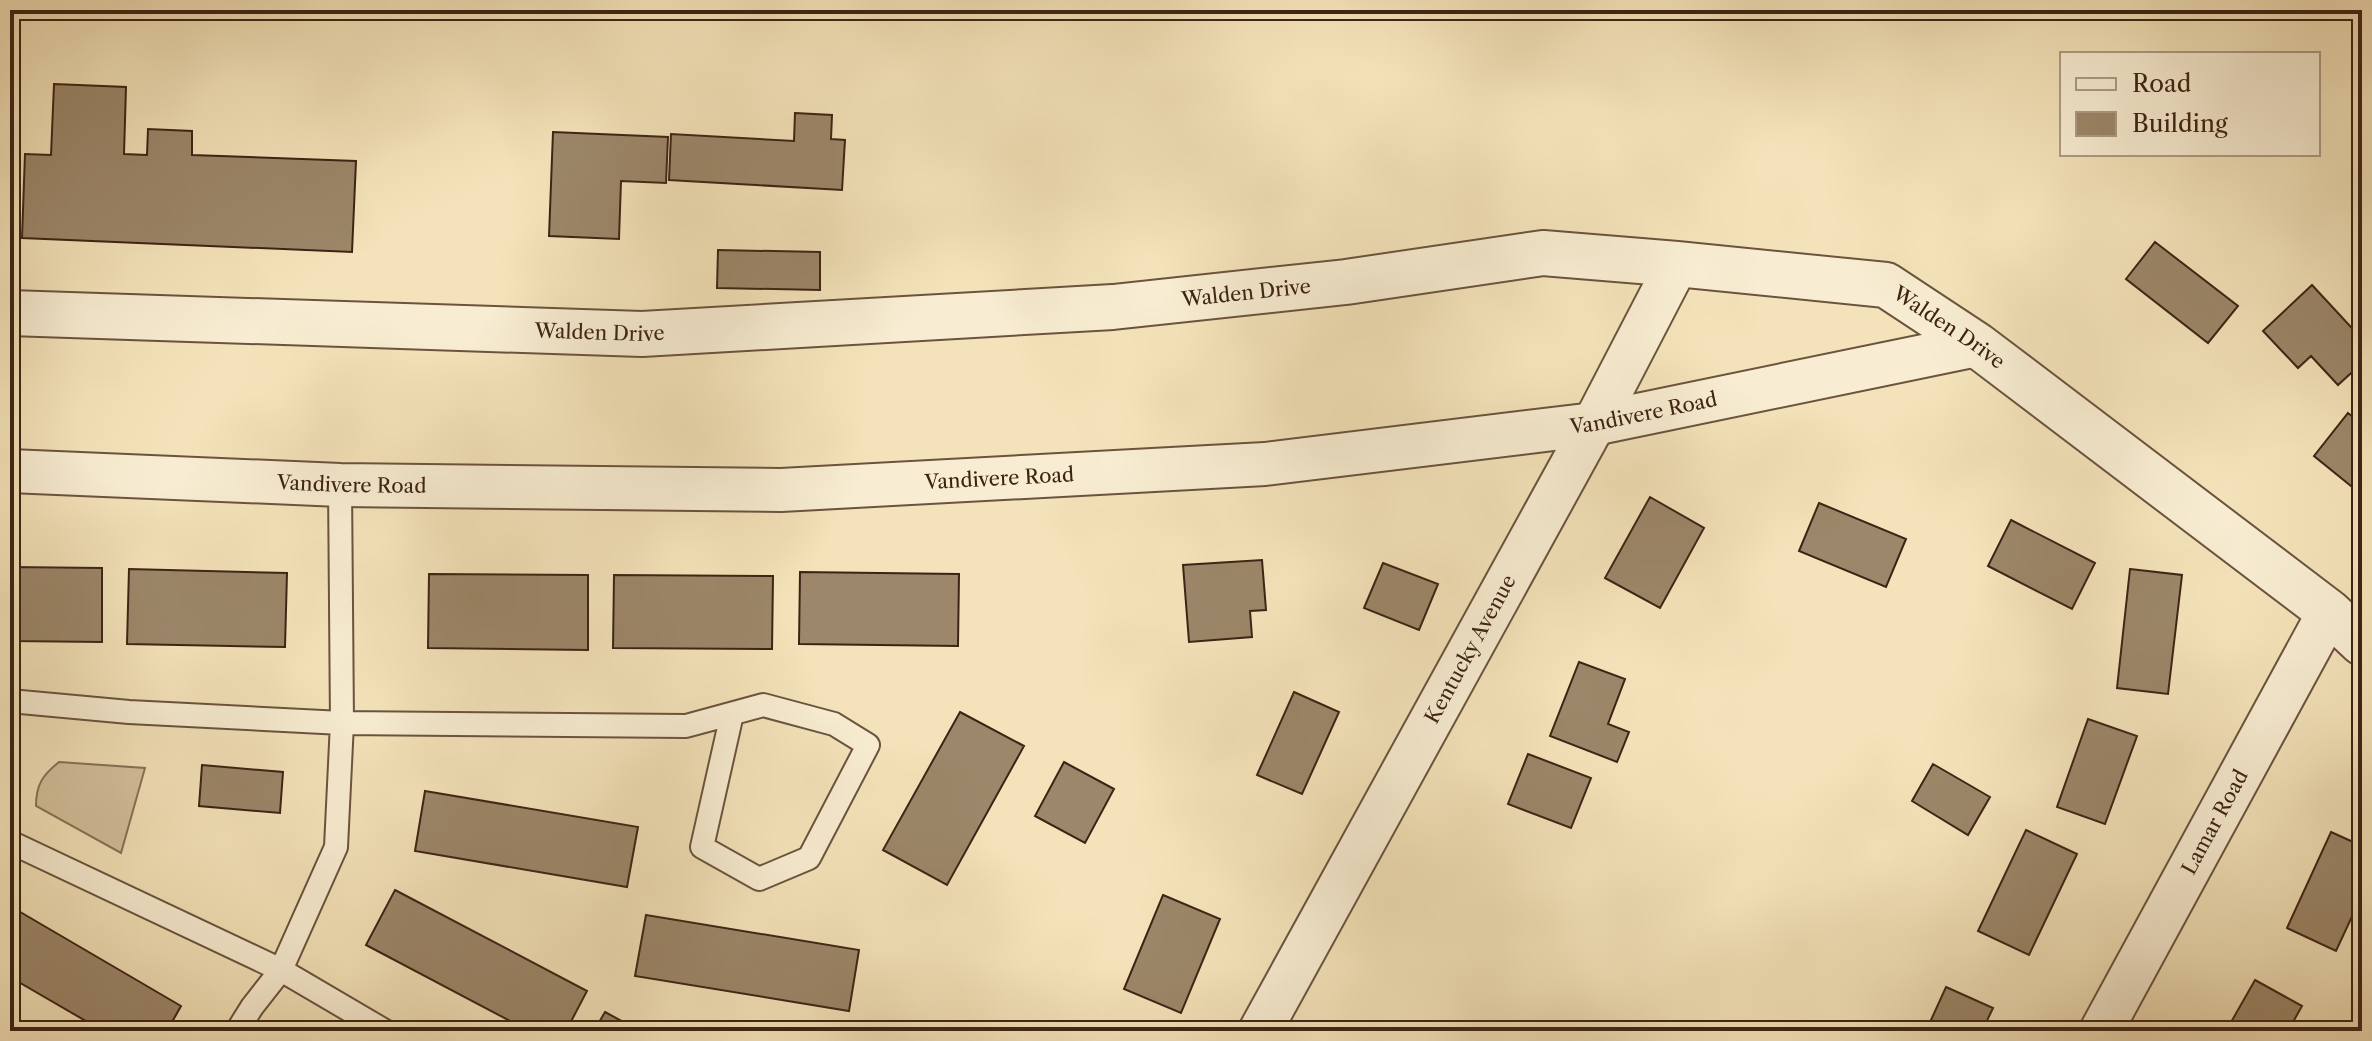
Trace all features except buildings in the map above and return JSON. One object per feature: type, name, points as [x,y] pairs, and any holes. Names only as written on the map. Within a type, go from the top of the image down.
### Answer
[{"type":"street","name":"Walden Drive","points":[[10,313],[642,334],[1113,307],[1346,282],[1543,253],[1886,285],[1977,345],[2329,612],[2362,643]]},
{"type":"street","name":"Kentucky Avenue","points":[[1260,1031],[1594,424],[1677,264]]},
{"type":"street","name":"Vandivere Road","points":[[10,471],[340,485],[781,490],[1265,464],[1594,424],[1977,345]]},
{"type":"street","name":"Lamar Road","points":[[2101,1031],[2329,612]]},
{"type":"lane","points":[[237,1031],[281,970],[336,847],[342,723],[340,485]]},
{"type":"lane","points":[[10,701],[129,712],[342,723],[686,726],[763,705],[834,724],[868,745],[809,858],[759,879],[702,847],[732,714]]},
{"type":"lane","points":[[10,842],[281,970],[385,1031]]},
{"type":"shaded area","points":[[59,762],[145,768],[121,853],[36,806],[42,781]]}]
